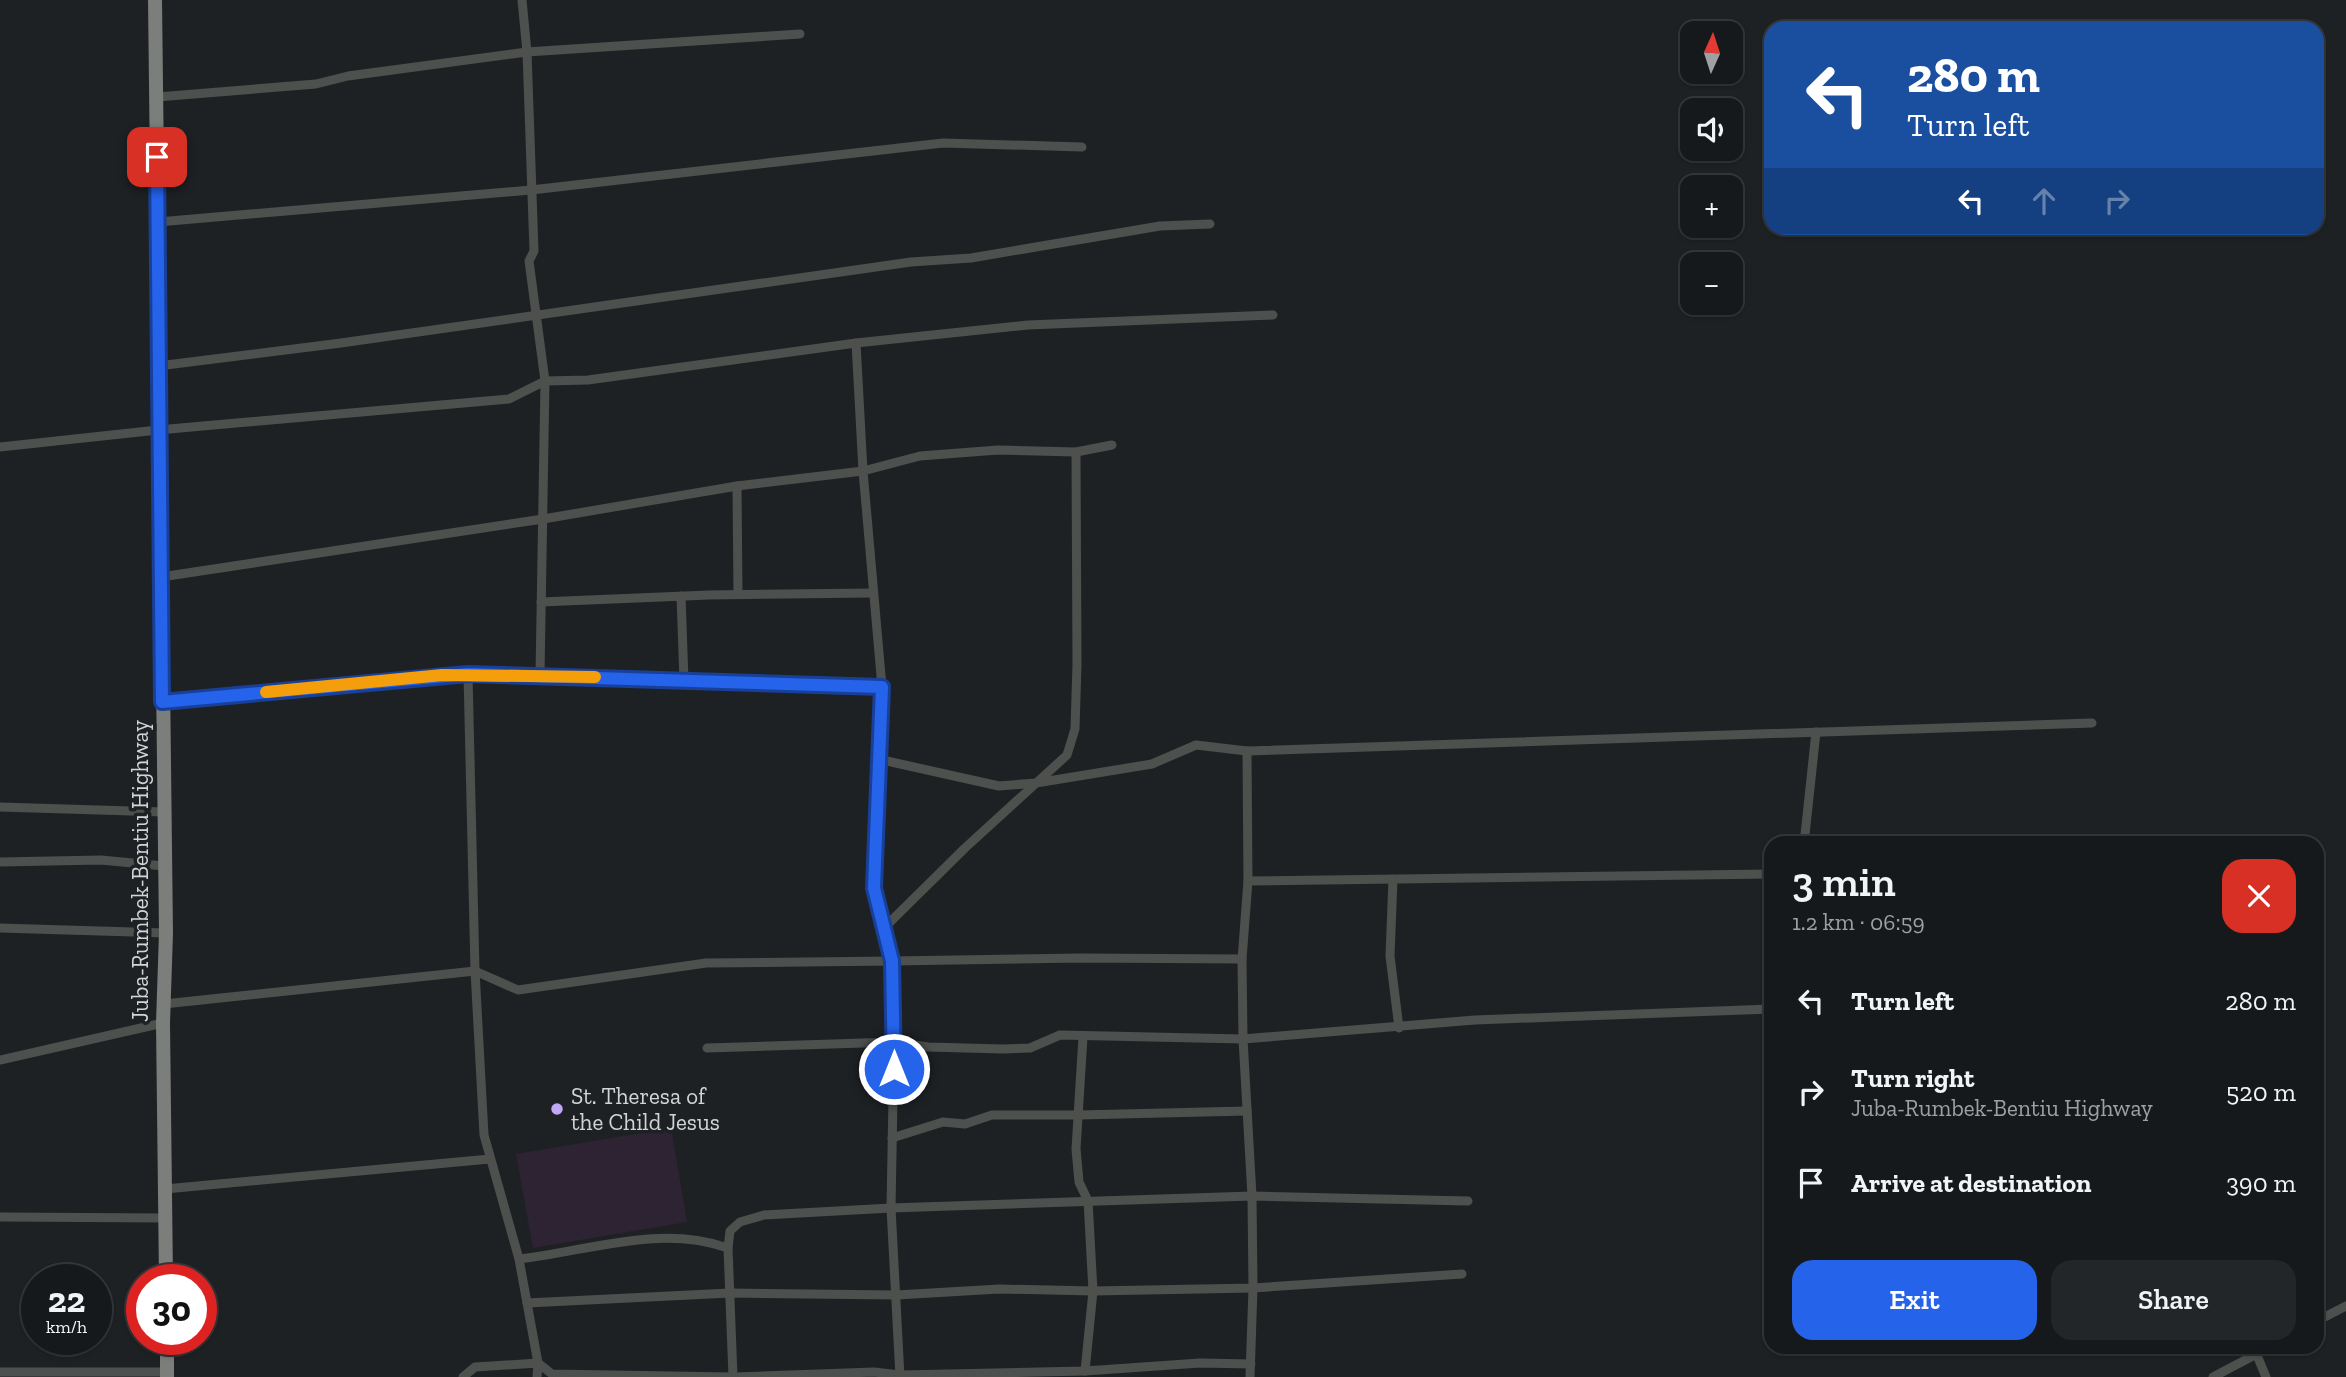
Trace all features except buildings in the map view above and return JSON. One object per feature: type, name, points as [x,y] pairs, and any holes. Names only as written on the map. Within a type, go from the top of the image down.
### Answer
[{"type":"main road","name":"Juba-Rumbek-Bentiu Highway","points":[[155,0],[166,933],[163,1023],[166,1264]]},
{"type":"main road","points":[[167,1355],[167,1374]]},
{"type":"street","points":[[522,0],[527,51],[534,251],[529,261],[545,382],[540,675]]},
{"type":"street","points":[[157,97],[316,84],[348,76],[527,51],[800,34]]},
{"type":"street","points":[[158,222],[531,190],[943,143],[1082,147]]},
{"type":"street","points":[[158,366],[341,343],[911,262],[971,258],[1160,226],[1210,224]]},
{"type":"street","points":[[0,447],[509,399],[545,382],[588,380],[856,343],[1027,325],[1273,315]]},
{"type":"street","points":[[856,343],[863,471],[882,687],[874,888],[892,961],[894,1042],[891,1208],[900,1376]]},
{"type":"street","points":[[161,577],[543,519],[737,486],[863,471],[920,456],[998,450],[1076,452],[1112,445]]},
{"type":"street","points":[[884,928],[965,848],[1067,755],[1075,729],[1077,664],[1076,452]]},
{"type":"street","points":[[737,486],[738,594]]},
{"type":"street","points":[[541,602],[738,594],[873,593]]},
{"type":"street","points":[[681,596],[684,681]]},
{"type":"street","points":[[162,702],[468,674],[882,687]]},
{"type":"street","points":[[468,674],[475,971],[484,1135],[519,1259],[538,1363],[537,1377]]},
{"type":"street","points":[[878,760],[999,786],[1036,783],[1152,764],[1196,745],[1247,751],[2092,723]]},
{"type":"street","points":[[1805,836],[1816,732]]},
{"type":"street","points":[[1247,751],[1248,881],[1242,959],[1243,1039],[1252,1196],[1251,1377]]},
{"type":"street","points":[[0,807],[164,812]]},
{"type":"street","points":[[0,862],[101,860],[164,866]]},
{"type":"street","points":[[1248,881],[1764,874]]},
{"type":"street","points":[[1393,879],[1390,956],[1399,1028]]},
{"type":"street","points":[[0,928],[166,933]]},
{"type":"street","points":[[164,1004],[475,971],[518,990],[706,963],[1080,958],[1242,959]]},
{"type":"street","points":[[707,1048],[894,1042],[928,1047],[1003,1049],[1030,1048],[1060,1035],[1243,1039],[1475,1020],[1764,1009]]},
{"type":"street","points":[[0,1060],[163,1023]]},
{"type":"street","points":[[1083,1037],[1076,1149],[1079,1182],[1088,1201],[1093,1291],[1085,1371]]},
{"type":"street","points":[[892,1138],[943,1122],[965,1124],[992,1115],[1247,1111]]},
{"type":"street","points":[[165,1189],[490,1159]]},
{"type":"street","points":[[733,1377],[728,1248],[730,1231],[740,1222],[764,1215],[1252,1196],[1468,1201]]},
{"type":"street","points":[[0,1217],[166,1218]]},
{"type":"street","points":[[519,1259],[654,1237],[706,1240],[728,1248]]},
{"type":"street","points":[[527,1303],[730,1293],[897,1295],[999,1289],[1093,1291],[1253,1288],[1462,1274]]},
{"type":"street","points":[[2324,1317],[2346,1306]]},
{"type":"street","points":[[2213,1377],[2254,1354]]},
{"type":"street","points":[[2256,1354],[2266,1377]]},
{"type":"street","points":[[463,1377],[475,1367],[538,1363],[552,1374],[733,1377],[874,1372],[900,1376],[1085,1371],[1200,1363],[1251,1364]]},
{"type":"street","points":[[0,1372],[167,1374]]},
{"type":"shaded area","points":[[671,1128],[687,1222],[533,1248],[516,1154]]},
{"type":"slow traffic","points":[[266,692],[442,675],[595,677]]},
{"type":"place","name":"St. Theresa of the Child Jesus","points":[[557,1109]]},
{"type":"route","points":[[157,157],[162,702],[468,674],[882,687],[874,888],[892,961],[894,1069]]}]
